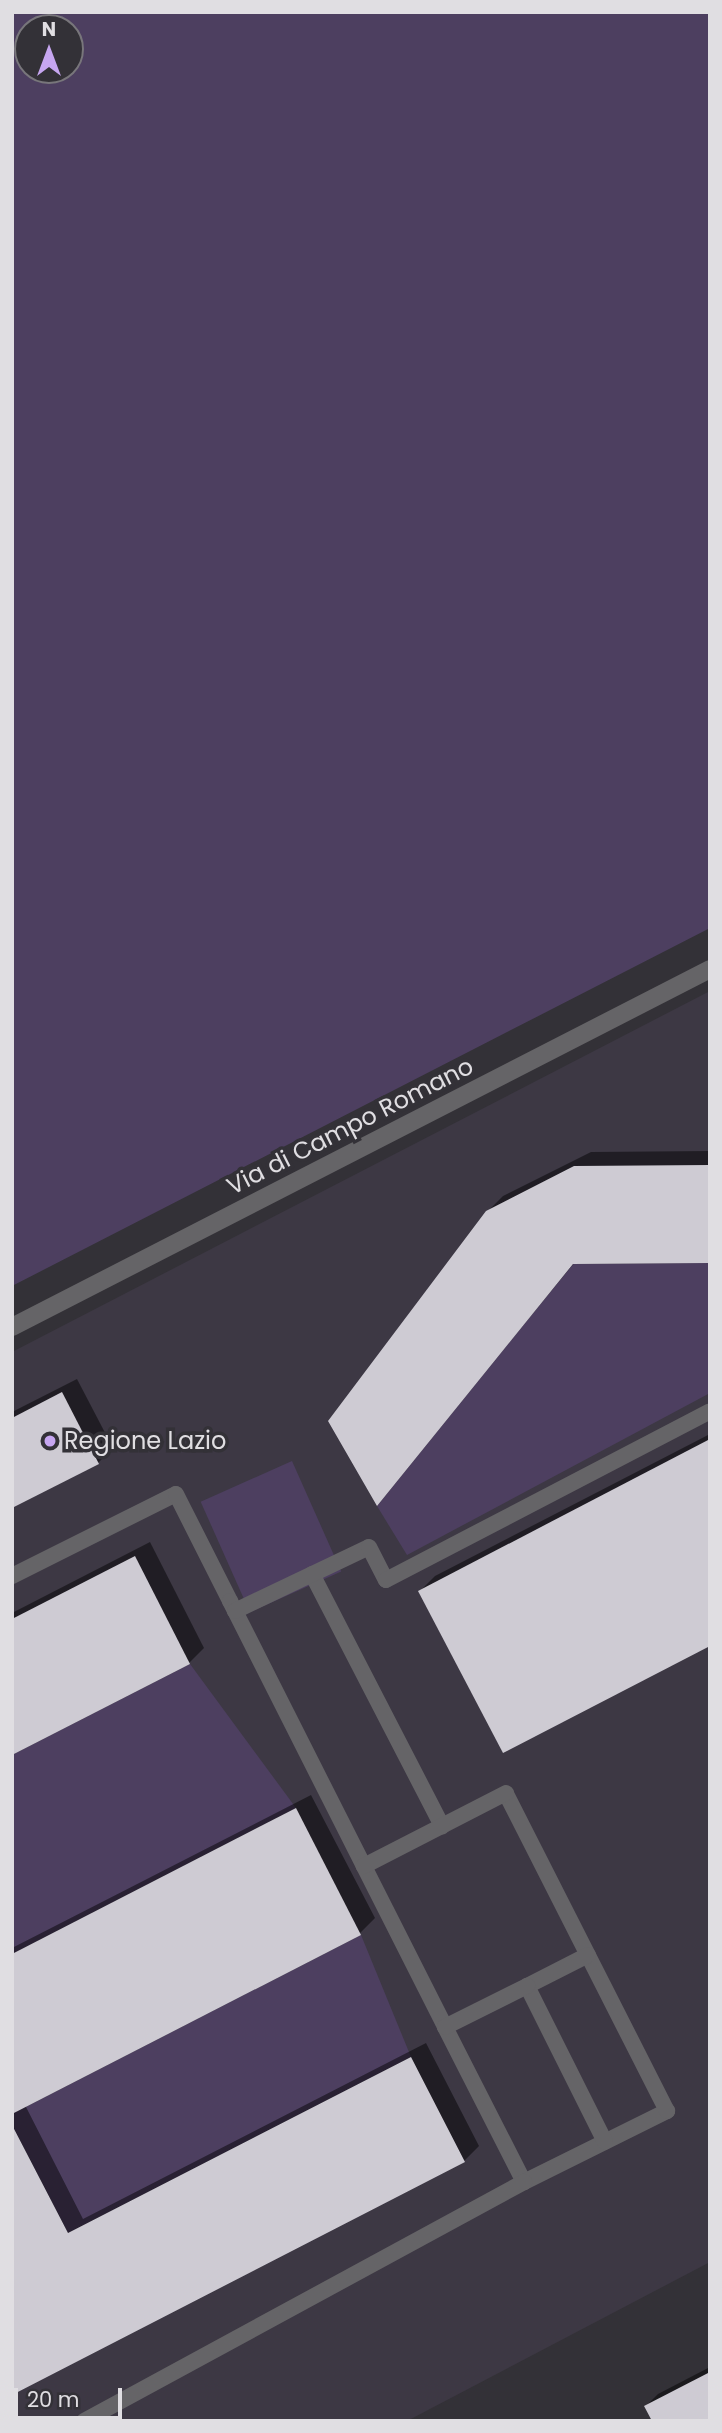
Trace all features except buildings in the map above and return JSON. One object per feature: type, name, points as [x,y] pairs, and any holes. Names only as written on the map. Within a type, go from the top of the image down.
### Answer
[{"type":"street","name":"Via di Campo Romano","points":[[12,1327],[710,970]]},
{"type":"lane","points":[[235,1611],[369,1547],[386,1580],[710,1411]]},
{"type":"lane","points":[[12,1576],[176,1494],[524,2182]]},
{"type":"lane","points":[[312,1574],[442,1826]]},
{"type":"lane","points":[[85,2421],[524,2182],[667,2110],[506,1793],[364,1866]]},
{"type":"lane","points":[[445,2027],[588,1955]]},
{"type":"lane","points":[[527,1986],[605,2142]]},
{"type":"shaded area","points":[[12,12],[710,12],[710,928],[12,1286]]},
{"type":"shaded area","name":"Regione Lazio","points":[[710,991],[710,2262],[407,2421],[12,2421],[12,1352]]},
{"type":"shaded area","points":[[710,1263],[710,1393],[407,1555],[377,1506],[573,1264]]},
{"type":"shaded area","points":[[292,1461],[341,1572],[250,1612],[201,1502]]},
{"type":"shaded area","points":[[190,1664],[296,1808],[12,1954],[12,1755]]},
{"type":"shaded area","points":[[361,1935],[411,2057],[68,2233],[12,2125],[12,2114]]},
{"type":"place","name":"Regione Lazio","points":[[50,1441]]}]
